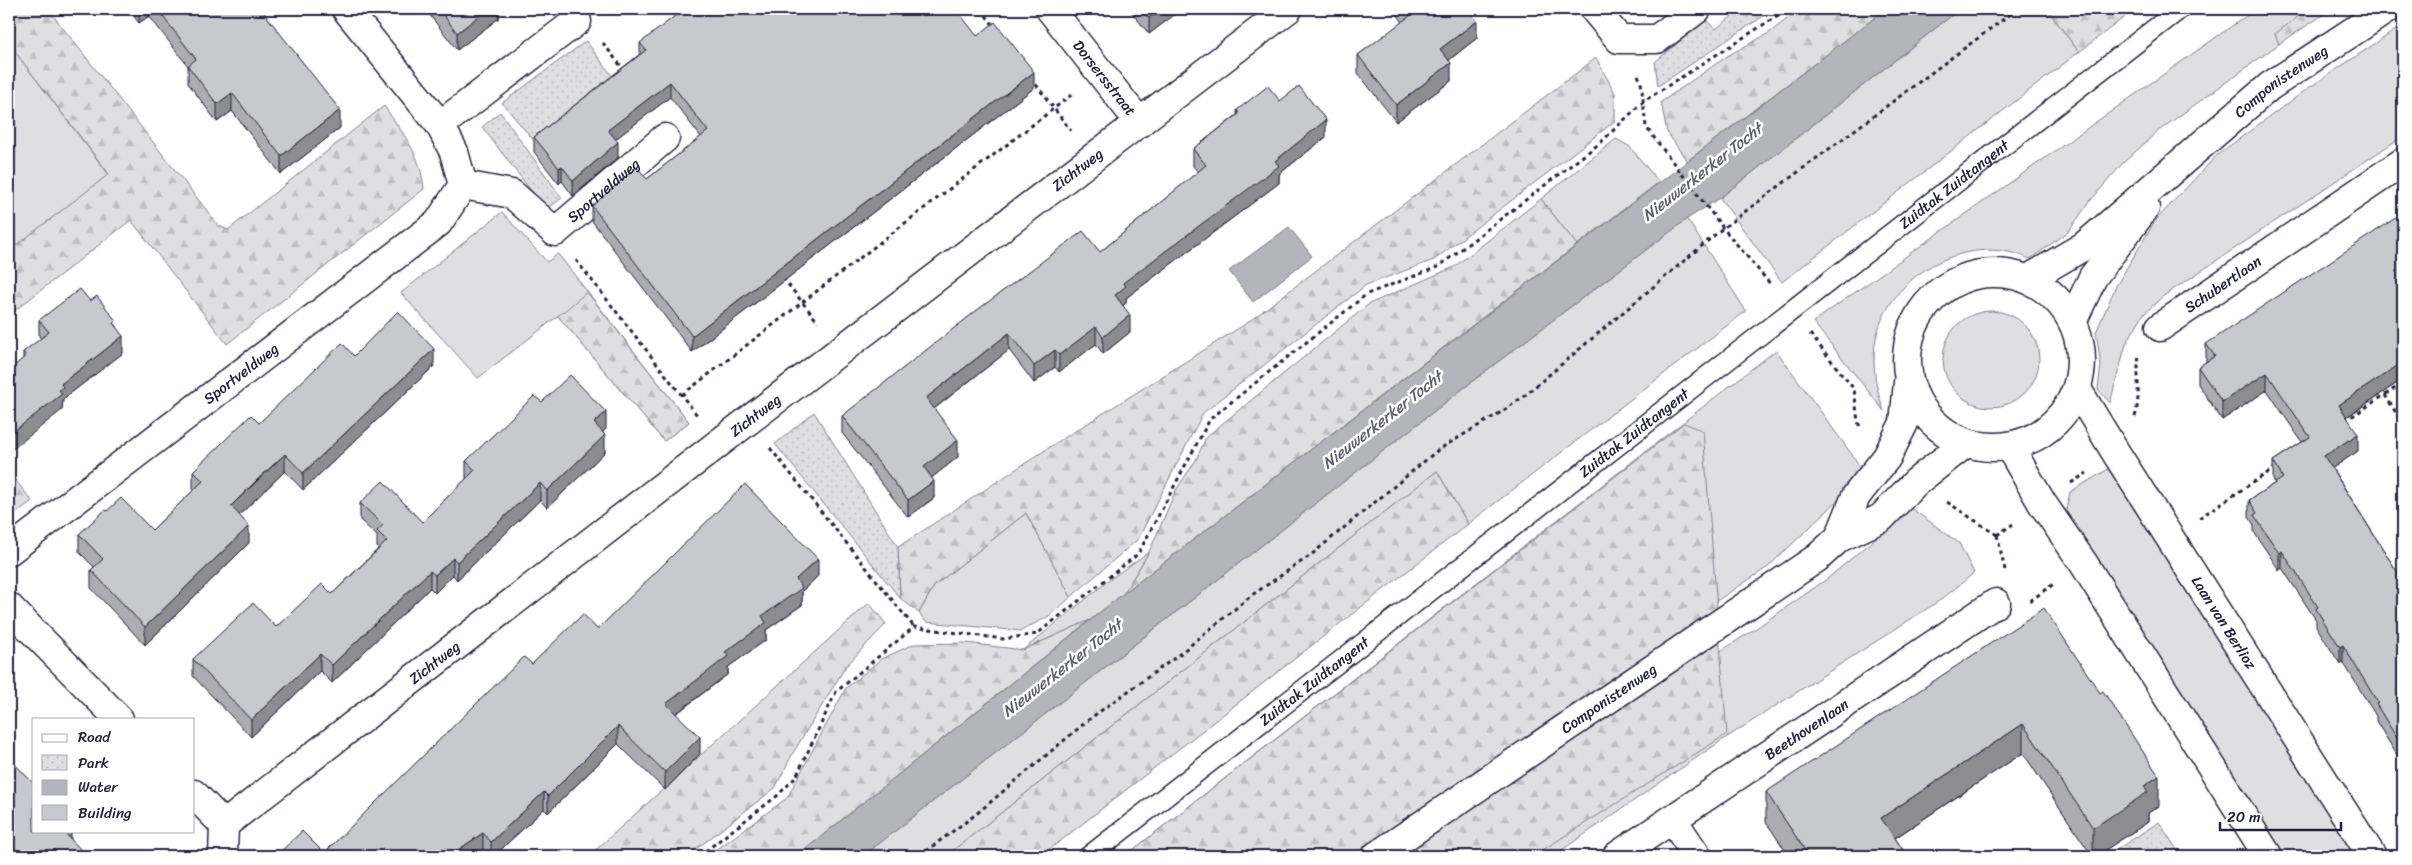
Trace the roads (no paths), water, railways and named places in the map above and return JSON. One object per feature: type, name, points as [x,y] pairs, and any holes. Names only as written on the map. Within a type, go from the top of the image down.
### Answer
[{"type":"street","points":[[346,9],[440,125],[454,152],[463,186]]},
{"type":"street","name":"Dorsersstraat","points":[[1050,9],[1140,123]]},
{"type":"street","name":"Zichtweg","points":[[224,825],[719,443],[1288,9]]},
{"type":"street","points":[[1594,9],[1619,40],[1657,39],[1697,9]]},
{"type":"street","name":"Componistenweg","points":[[2028,278],[2084,246],[2181,160],[2270,86],[2387,9]]},
{"type":"street","points":[[440,125],[577,20]]},
{"type":"street","name":"Sportveldweg","points":[[9,551],[438,223],[463,186],[512,194],[555,232],[665,138]]},
{"type":"street","name":"Componistenweg","points":[[2073,320],[2093,276],[2181,160]]},
{"type":"street","name":"Schubertlaan","points":[[2160,327],[2403,162]]},
{"type":"street","points":[[1997,272],[2028,278],[2054,295],[2073,320],[2082,354],[2077,389],[2062,416],[2038,436],[2008,446],[1987,448],[1966,443],[1940,429],[1920,408],[1908,381],[1907,348],[1917,318],[1937,292],[1965,276],[1997,272]]},
{"type":"street","name":"Componistenweg","points":[[1839,538],[1856,496],[1887,457],[1904,423],[1908,381]]},
{"type":"street","name":"Laan van Berlioz","points":[[2077,389],[2169,538],[2372,856]]},
{"type":"street","name":"Componistenweg","points":[[1376,856],[1818,558],[1839,538],[1881,518],[1916,482],[1966,443]]},
{"type":"street","points":[[2008,446],[2042,503],[2084,564],[2268,856]]},
{"type":"street","name":"Beethovenlaan","points":[[1617,856],[1996,603]]},
{"type":"street","points":[[9,607],[118,718]]},
{"type":"street","points":[[195,795],[224,825],[223,856]]},
{"type":"street","points":[[1673,820],[1697,856]]},
{"type":"lane","name":"Zuidtak Zuidtangent","points":[[1089,856],[1791,309],[2180,9]]},
{"type":"water","name":"Nieuwerkerker Tocht","points":[[1886,9],[1960,9],[1720,198],[1687,219],[1487,370],[863,856],[797,856],[1124,593]]},
{"type":"water","points":[[1289,227],[1312,256],[1253,302],[1229,271]]}]
